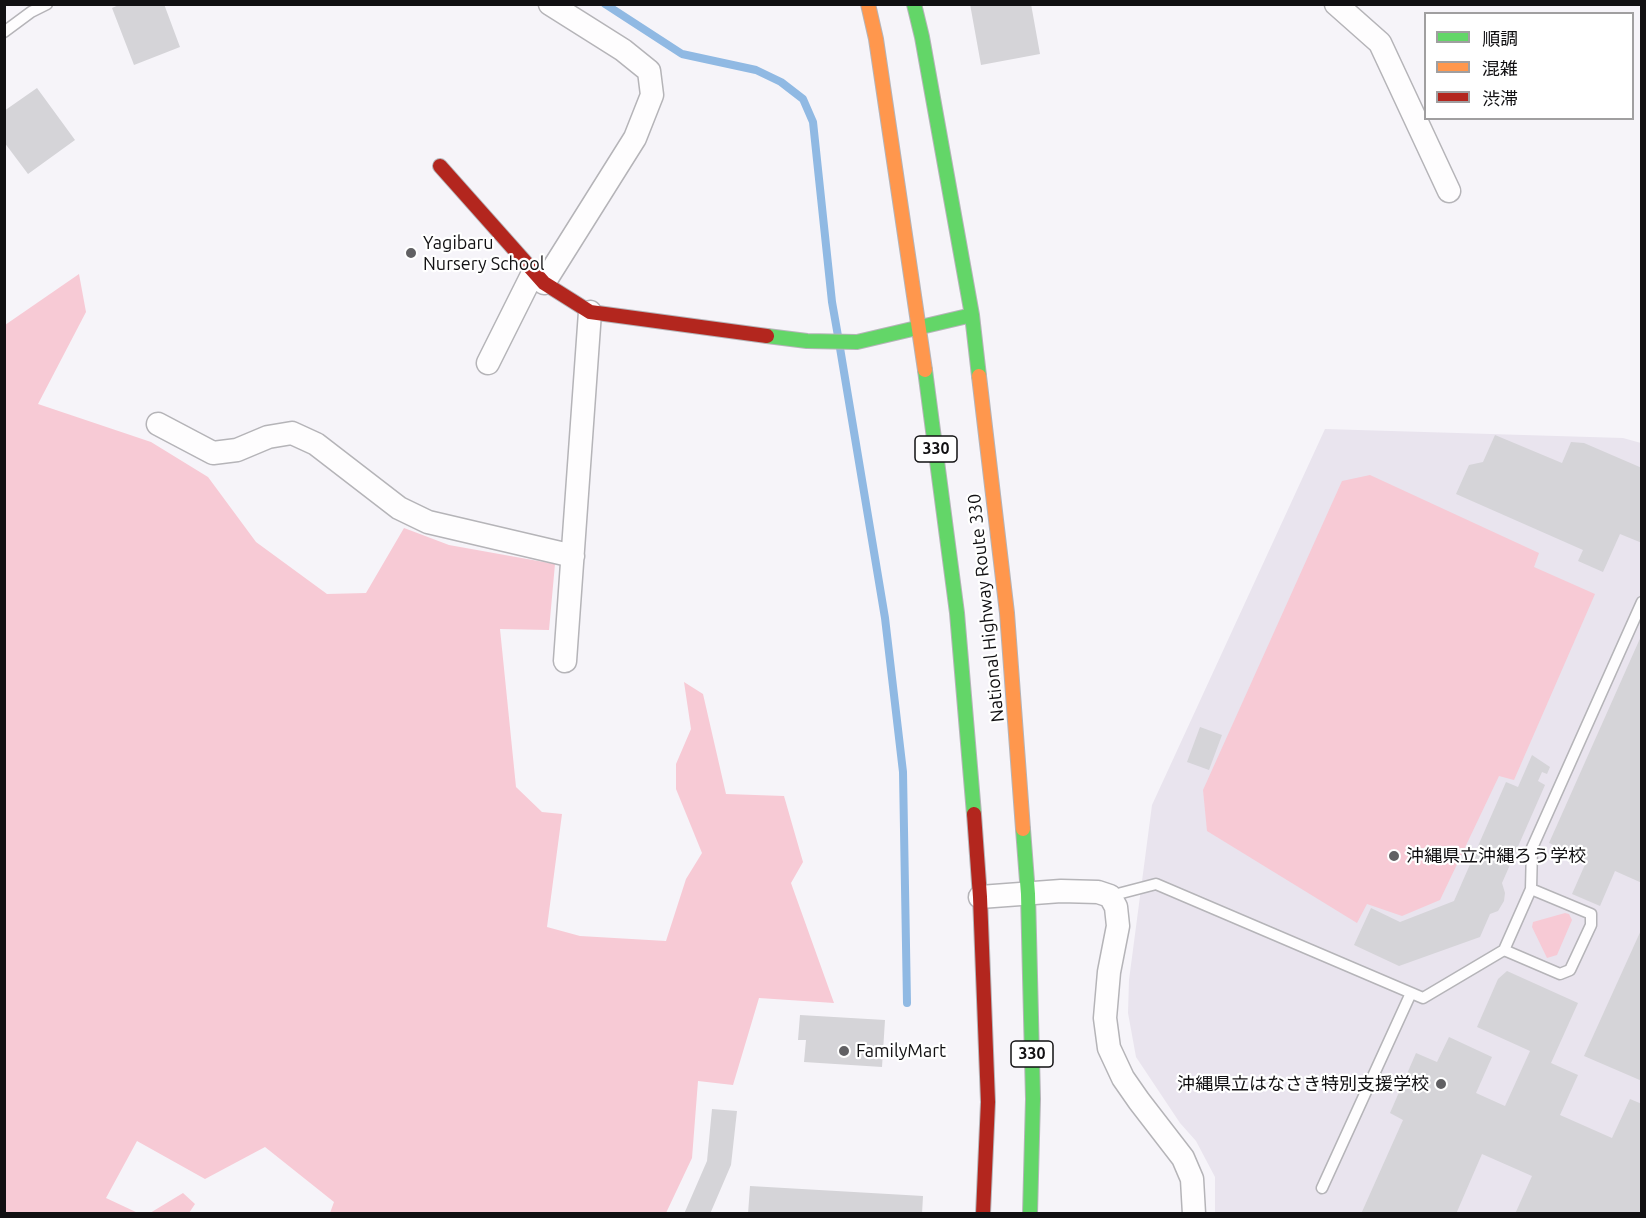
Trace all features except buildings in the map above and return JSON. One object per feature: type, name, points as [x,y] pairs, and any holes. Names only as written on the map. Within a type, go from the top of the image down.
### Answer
[{"type":"main road","name":"National Highway Route 330","points":[[868,4],[876,39],[920,328],[957,613],[969,736],[980,897],[988,1102],[983,1214]]},
{"type":"main road","name":"National Highway Route 330","points":[[914,4],[922,37],[972,315],[1007,614],[1028,894],[1032,1099],[1030,1214]]},
{"type":"main road","points":[[440,166],[539,277],[590,312],[819,342],[857,342],[972,315]]},
{"type":"street","points":[[488,363],[539,277],[635,138],[652,95],[649,71],[623,50],[550,4]]},
{"type":"street","points":[[1336,4],[1380,43],[1449,191]]},
{"type":"street","points":[[565,661],[590,312]]},
{"type":"street","points":[[158,424],[213,453],[237,450],[268,437],[292,433],[316,444],[399,508],[429,522],[573,556]]},
{"type":"street","points":[[980,897],[1061,891],[1098,892],[1110,896],[1116,906],[1118,926],[1108,972],[1105,1018],[1109,1048],[1123,1078],[1138,1101],[1184,1158],[1192,1179],[1194,1214]]},
{"type":"lane","points":[[4,32],[31,12],[47,4]]},
{"type":"lane","points":[[1110,896],[1155,884],[1423,998],[1504,950],[1532,889],[1532,848],[1641,602]]},
{"type":"lane","points":[[1504,950],[1560,974],[1570,970],[1591,925],[1591,914],[1532,889]]},
{"type":"lane","points":[[1322,1188],[1411,993]]},
{"type":"shaded area","points":[[79,274],[86,312],[38,404],[151,442],[208,477],[256,542],[327,594],[366,593],[404,528],[449,545],[555,564],[549,630],[500,629],[516,787],[542,812],[562,814],[547,927],[580,936],[666,941],[686,879],[702,853],[676,789],[676,764],[691,729],[684,682],[703,694],[726,794],[784,796],[803,862],[791,883],[834,1003],[759,998],[733,1085],[698,1081],[692,1158],[666,1213],[330,1213],[334,1202],[265,1147],[205,1179],[137,1141],[106,1198],[138,1213],[5,1213],[5,325]]},
{"type":"shaded area","name":"沖縄県立沖縄ろう学校","points":[[1325,429],[1623,438],[1641,443],[1641,1213],[1215,1213],[1215,1177],[1196,1141],[1180,1123],[1136,1057],[1128,1013],[1129,980],[1152,805]]},
{"type":"shaded area","points":[[1370,475],[1539,553],[1534,567],[1595,594],[1514,780],[1499,776],[1440,900],[1402,916],[1367,904],[1357,923],[1207,831],[1203,790],[1342,481]]},
{"type":"shaded area","points":[[1565,913],[1569,914],[1572,920],[1557,955],[1547,958],[1532,927],[1533,922]]},
{"type":"shaded area","points":[[183,1193],[195,1204],[189,1213],[150,1213]]},
{"type":"waterway","points":[[605,4],[682,54],[756,70],[781,82],[803,99],[813,122],[832,302],[838,336]]},
{"type":"waterway","points":[[840,348],[885,618],[903,772],[907,1003]]},
{"type":"traffic: fast","points":[[914,4],[922,37],[972,315],[979,376]]},
{"type":"traffic: fast","points":[[767,336],[807,341],[857,342],[972,315]]},
{"type":"traffic: fast","points":[[925,370],[957,613],[974,814]]},
{"type":"traffic: fast","points":[[1023,829],[1028,894],[1033,1099],[1030,1214]]},
{"type":"traffic: slow","points":[[868,4],[876,39],[925,370]]},
{"type":"traffic: slow","points":[[979,376],[1007,613],[1023,829]]},
{"type":"traffic: jam","points":[[440,166],[544,283],[590,312],[767,336]]},
{"type":"traffic: jam","points":[[974,814],[980,897],[988,1102],[983,1214]]},
{"type":"place","name":"Yagibaru Nursery School","points":[[411,253]]},
{"type":"place","name":"沖縄県立沖縄ろう学校","points":[[1394,856]]},
{"type":"place","name":"FamilyMart","points":[[844,1051]]},
{"type":"place","name":"沖縄県立はなさき特別支援学校","points":[[1441,1084]]}]
